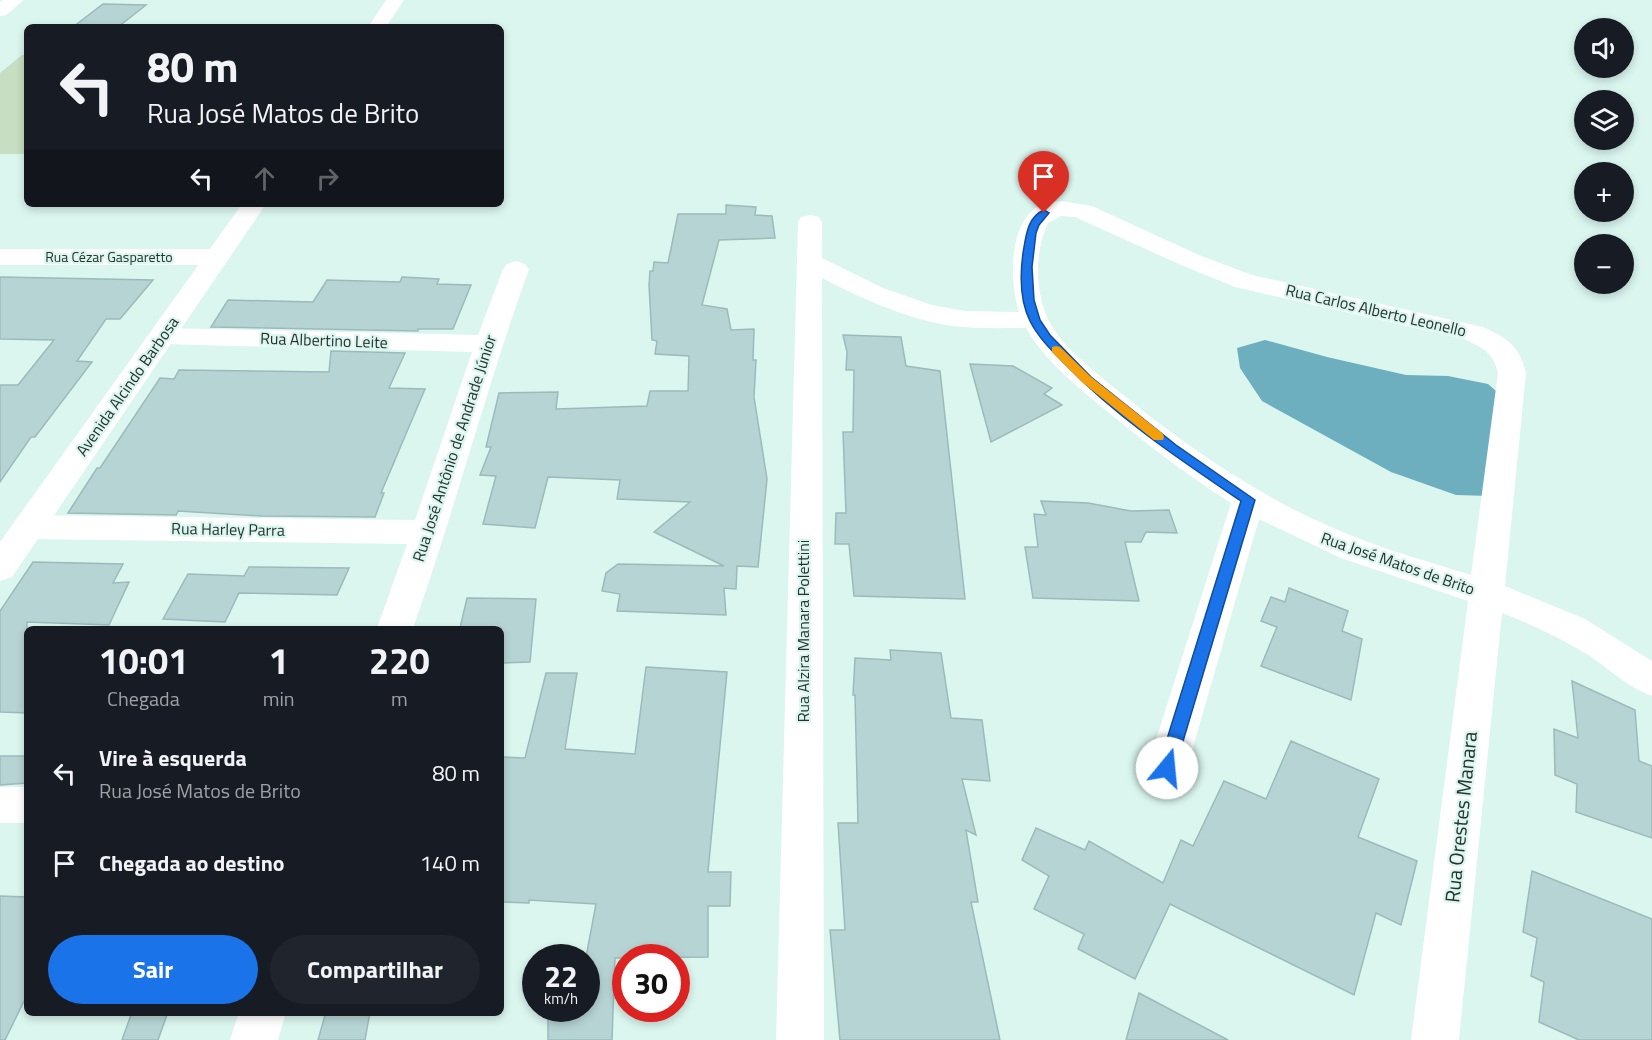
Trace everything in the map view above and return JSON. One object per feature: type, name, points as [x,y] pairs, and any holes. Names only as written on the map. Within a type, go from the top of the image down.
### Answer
[{"type":"street","points":[[0,11],[15,0]]},
{"type":"street","points":[[378,24],[395,0]]},
{"type":"street","name":"Avenida Alcindo Barbosa","points":[[0,568],[252,207]]},
{"type":"street","name":"Rua José Matos de Brito","points":[[1083,211],[1055,208],[1044,213],[1034,224],[1028,244],[1027,267],[1029,300],[1035,320],[1045,337],[1086,379],[1171,448],[1248,500],[1328,539],[1373,557],[1486,594],[1569,626],[1652,681]]},
{"type":"street","name":"Rua Carlos Alberto Leonello","points":[[1083,211],[1190,260],[1244,281],[1455,327],[1483,337],[1509,356],[1512,373],[1486,594]]},
{"type":"street","name":"Rua Alzira Manara Polettini","points":[[800,1040],[804,496],[810,222]]},
{"type":"street","name":"Rua Cézar Gasparetto","points":[[0,257],[217,257]]},
{"type":"street","points":[[810,262],[872,293],[927,313],[965,320],[1035,320]]},
{"type":"street","name":"Rua José Antônio de Andrade Júnior","points":[[396,626],[429,532],[486,344],[516,269]]},
{"type":"street","name":"Rua Albertino Leite","points":[[163,336],[486,344]]},
{"type":"street","points":[[1167,768],[1248,500]]},
{"type":"street","name":"Rua Harley Parra","points":[[28,527],[429,532]]},
{"type":"street","name":"Rua Orestes Manara","points":[[1435,1040],[1486,594]]},
{"type":"street","points":[[0,805],[24,805]]},
{"type":"street","points":[[254,1040],[262,1016]]},
{"type":"green space","points":[[24,55],[24,154],[0,154],[0,73]]},
{"type":"water","points":[[1265,340],[1406,375],[1448,376],[1488,384],[1503,397],[1490,496],[1456,495],[1391,472],[1262,401],[1240,368],[1237,348]]},
{"type":"building","points":[[103,4],[146,5],[122,24],[77,24]]},
{"type":"building","points":[[726,205],[756,207],[755,215],[772,216],[775,238],[719,240],[702,305],[727,309],[731,330],[754,329],[753,360],[756,360],[754,397],[767,479],[758,567],[737,566],[736,589],[724,588],[726,615],[617,611],[620,594],[602,591],[606,573],[618,564],[724,566],[654,532],[690,502],[617,499],[620,480],[548,477],[535,528],[483,524],[496,476],[480,475],[491,447],[486,447],[499,393],[558,392],[556,409],[647,406],[650,391],[688,391],[689,356],[655,354],[657,341],[652,340],[650,271],[653,271],[654,262],[668,263],[678,214],[726,214]]},
{"type":"building","points":[[0,277],[153,280],[120,319],[106,319],[77,361],[92,362],[35,437],[31,437],[0,482],[0,385],[18,385],[54,340],[0,339]]},
{"type":"building","points":[[402,277],[439,279],[437,284],[471,285],[453,329],[418,329],[418,331],[211,327],[228,300],[313,302],[327,280],[400,282]]},
{"type":"building","points":[[843,335],[901,337],[906,366],[940,371],[965,599],[854,596],[849,544],[835,544],[836,513],[846,513],[843,432],[853,432],[854,370],[846,370],[847,352]]},
{"type":"building","points":[[331,351],[405,353],[389,388],[425,389],[381,493],[384,493],[375,517],[262,516],[178,511],[176,515],[68,513],[160,378],[174,379],[179,370],[329,372]]},
{"type":"building","points":[[970,364],[1013,366],[1052,388],[1044,394],[1062,405],[991,442]]},
{"type":"building","points":[[1041,501],[1088,503],[1131,511],[1169,510],[1177,533],[1146,532],[1141,542],[1125,542],[1139,601],[1033,598],[1025,547],[1038,547],[1034,514],[1046,515]]},
{"type":"building","points":[[33,562],[123,564],[113,583],[129,582],[109,625],[27,622],[27,626],[24,626],[24,713],[0,712],[0,611]]},
{"type":"building","points":[[249,567],[349,568],[337,595],[239,593],[225,622],[163,619],[188,574],[244,576]]},
{"type":"building","points":[[1289,588],[1348,611],[1342,631],[1362,639],[1351,700],[1261,666],[1277,627],[1261,621],[1271,597],[1285,602]]},
{"type":"building","points":[[467,598],[536,599],[530,662],[504,663],[504,626],[460,626]]},
{"type":"building","points":[[890,650],[941,653],[951,718],[982,720],[990,781],[962,779],[976,835],[966,830],[978,902],[971,902],[1000,1040],[840,1040],[830,930],[845,930],[838,823],[858,823],[855,695],[853,695],[855,658],[891,660]]},
{"type":"building","points":[[646,667],[727,672],[708,872],[731,872],[730,906],[708,906],[708,957],[690,957],[690,944],[612,944],[612,1040],[548,1040],[548,1022],[600,1022],[600,944],[588,944],[596,904],[529,900],[529,903],[504,902],[504,757],[525,758],[546,673],[577,673],[565,749],[635,754]]},
{"type":"building","points":[[1572,681],[1635,710],[1639,761],[1652,766],[1652,838],[1576,812],[1577,784],[1555,775],[1554,729],[1578,738]]},
{"type":"building","points":[[1291,741],[1379,779],[1358,837],[1417,861],[1401,925],[1376,913],[1354,995],[1170,904],[1135,979],[1078,949],[1084,934],[1034,909],[1049,876],[1022,860],[1036,828],[1085,850],[1089,841],[1163,883],[1181,840],[1193,846],[1224,781],[1266,799]]},
{"type":"building","points":[[0,756],[24,756],[24,783],[0,785]]},
{"type":"building","points":[[1532,871],[1652,919],[1652,1040],[1579,1040],[1539,1022],[1544,982],[1531,976],[1537,938],[1523,932]]},
{"type":"building","points":[[0,896],[24,897],[24,1001],[5,1040],[0,1040]]},
{"type":"building","points":[[1139,993],[1228,1040],[1126,1040]]},
{"type":"building","points":[[131,1016],[167,1016],[158,1040],[122,1040]]},
{"type":"building","points":[[325,1016],[369,1016],[365,1040],[318,1040]]},
{"type":"slow traffic","points":[[1056,349],[1086,379],[1158,437]]},
{"type":"route","points":[[1044,213],[1034,224],[1028,244],[1027,286],[1035,320],[1045,337],[1086,379],[1171,448],[1248,500],[1167,768]]}]
